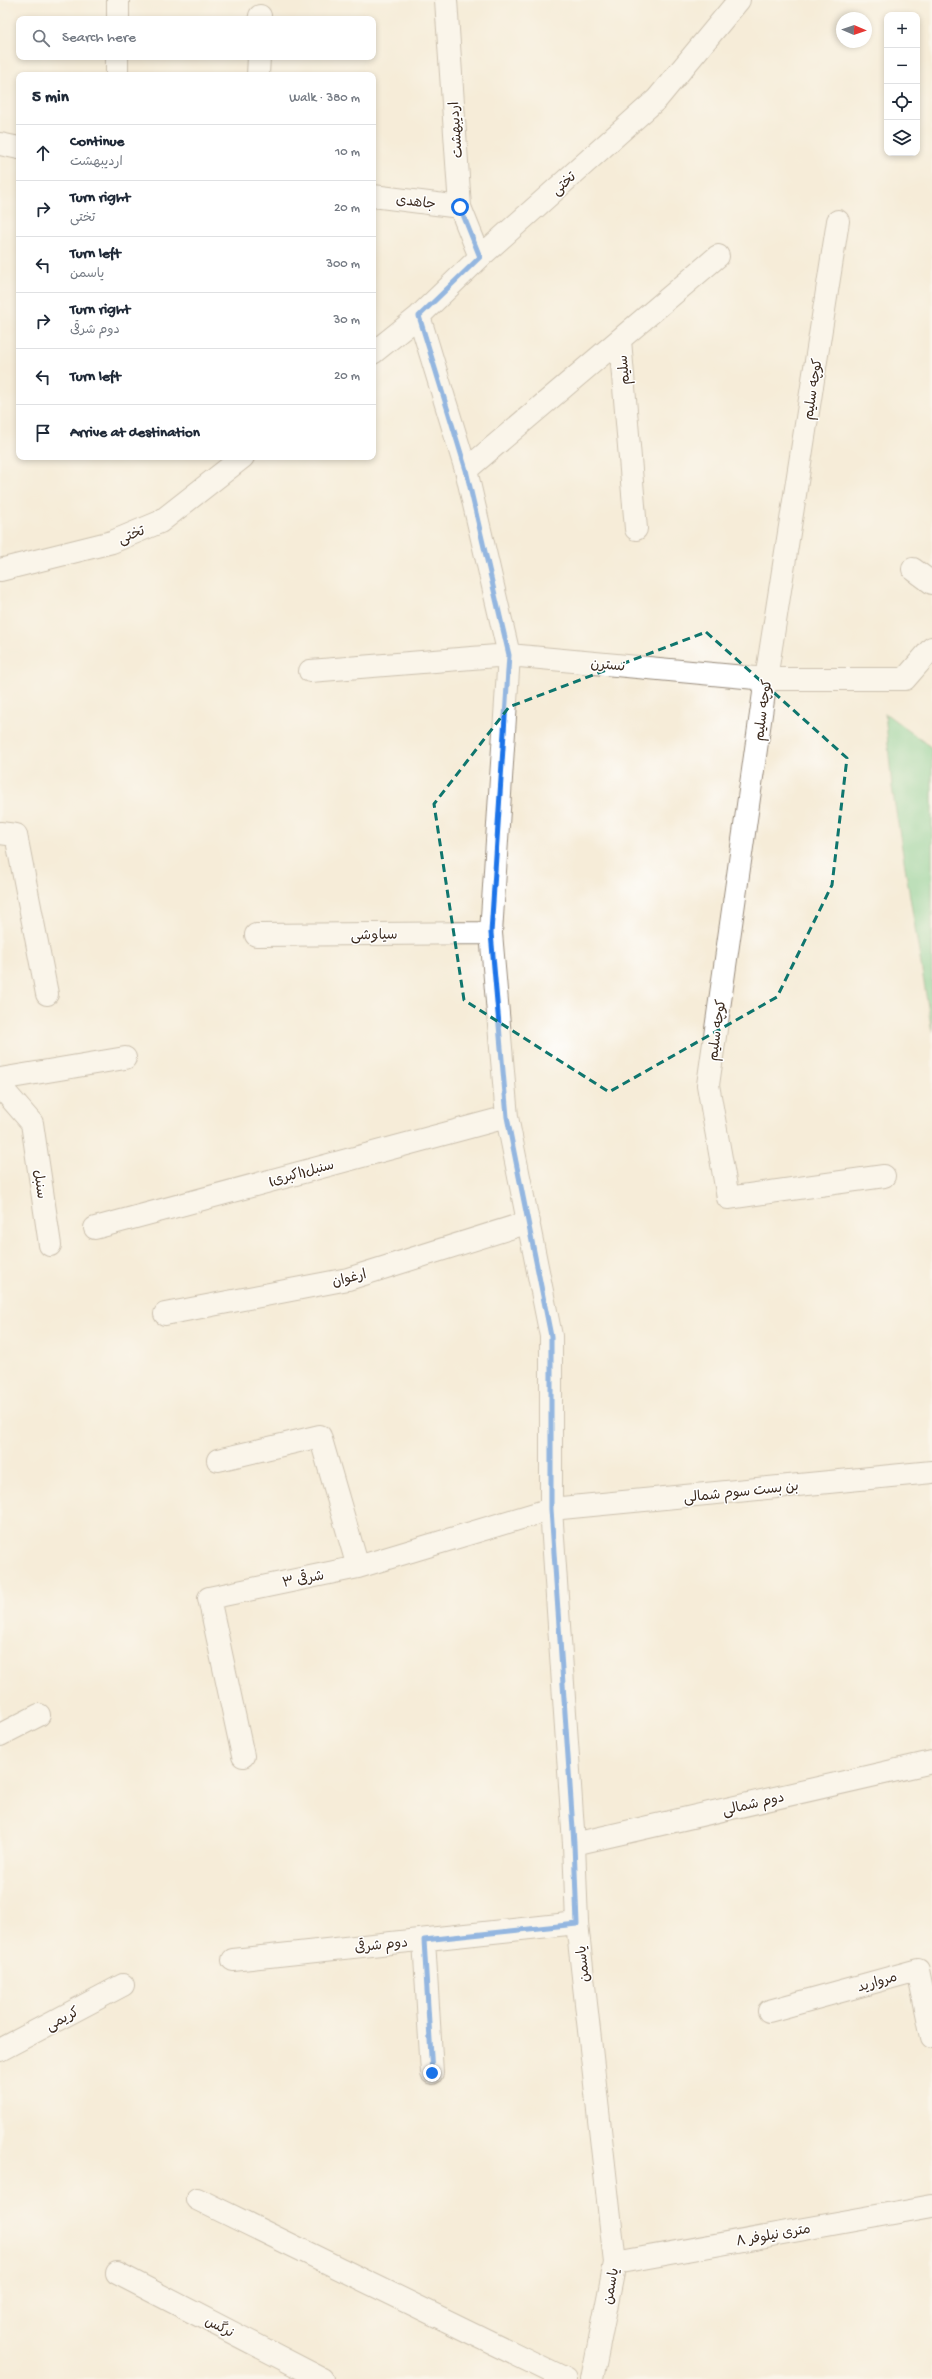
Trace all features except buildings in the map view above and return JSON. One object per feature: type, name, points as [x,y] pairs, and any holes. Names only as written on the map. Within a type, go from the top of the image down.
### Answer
[{"type":"street","points":[[118,0],[118,16]]},
{"type":"street","name":"اردیبهشت","points":[[446,0],[460,207],[480,257]]},
{"type":"street","name":"تختی","points":[[376,351],[419,316],[480,257],[657,98],[739,0]]},
{"type":"street","points":[[117,60],[117,72]]},
{"type":"street","points":[[258,72],[259,60]]},
{"type":"street","points":[[0,144],[16,147]]},
{"type":"street","name":"جاهدی","points":[[376,196],[460,207]]},
{"type":"street","name":"کوچه سلیم","points":[[838,221],[766,679],[708,1085],[728,1198],[884,1176]]},
{"type":"street","name":"سلیم","points":[[636,529],[620,340],[718,256]]},
{"type":"street","name":"یاسمن","points":[[419,316],[466,470],[509,655],[491,933],[507,1117],[551,1336],[551,1509],[574,1844],[577,1924],[615,2263],[592,2379]]},
{"type":"street","points":[[466,470],[620,340]]},
{"type":"street","name":"تختی","points":[[0,570],[112,542],[160,522],[239,460]]},
{"type":"street","points":[[913,569],[932,583]]},
{"type":"street","name":"نسترن","points":[[310,670],[509,655],[766,679],[905,679],[932,648]]},
{"type":"street","points":[[0,833],[16,835],[47,994]]},
{"type":"street","name":"سیاوشی","points":[[256,936],[491,933]]},
{"type":"street","points":[[0,1079],[126,1058]]},
{"type":"street","name":"سنبل","points":[[0,1086],[32,1123],[50,1245]]},
{"type":"street","name":"سنبل(اکبری)","points":[[95,1228],[507,1117]]},
{"type":"street","name":"ارغوان","points":[[165,1314],[348,1279],[529,1222]]},
{"type":"street","points":[[218,1460],[320,1436],[358,1567]]},
{"type":"street","name":"بن بست سوم شمالی","points":[[551,1509],[932,1472]]},
{"type":"street","name":"۳ شرقی","points":[[243,1756],[209,1598],[358,1567],[551,1509]]},
{"type":"street","points":[[0,1735],[39,1715]]},
{"type":"street","name":"دوم شمالی","points":[[574,1844],[932,1762]]},
{"type":"street","name":"دوم شرقی","points":[[233,1960],[577,1924]]},
{"type":"street","points":[[424,1940],[432,2073]]},
{"type":"street","name":"مروارید","points":[[769,2011],[918,1970],[932,2037]]},
{"type":"street","name":"کریمی","points":[[0,2050],[123,1985]]},
{"type":"street","points":[[197,2199],[566,2379]]},
{"type":"street","name":"۸ متری نیلوفر","points":[[615,2263],[932,2206]]},
{"type":"street","name":"نرگس","points":[[117,2273],[322,2379]]},
{"type":"highlighted area","points":[[706,632],[847,758],[832,885],[777,997],[609,1092],[464,1000],[434,804],[509,707]]},
{"type":"green space","points":[[885,713],[932,748],[932,1032],[892,787]]},
{"type":"route","points":[[432,2073],[424,1940],[577,1924],[574,1844],[551,1509],[551,1336],[507,1117],[491,933],[509,655],[466,470],[419,316],[480,257],[460,207]]}]
